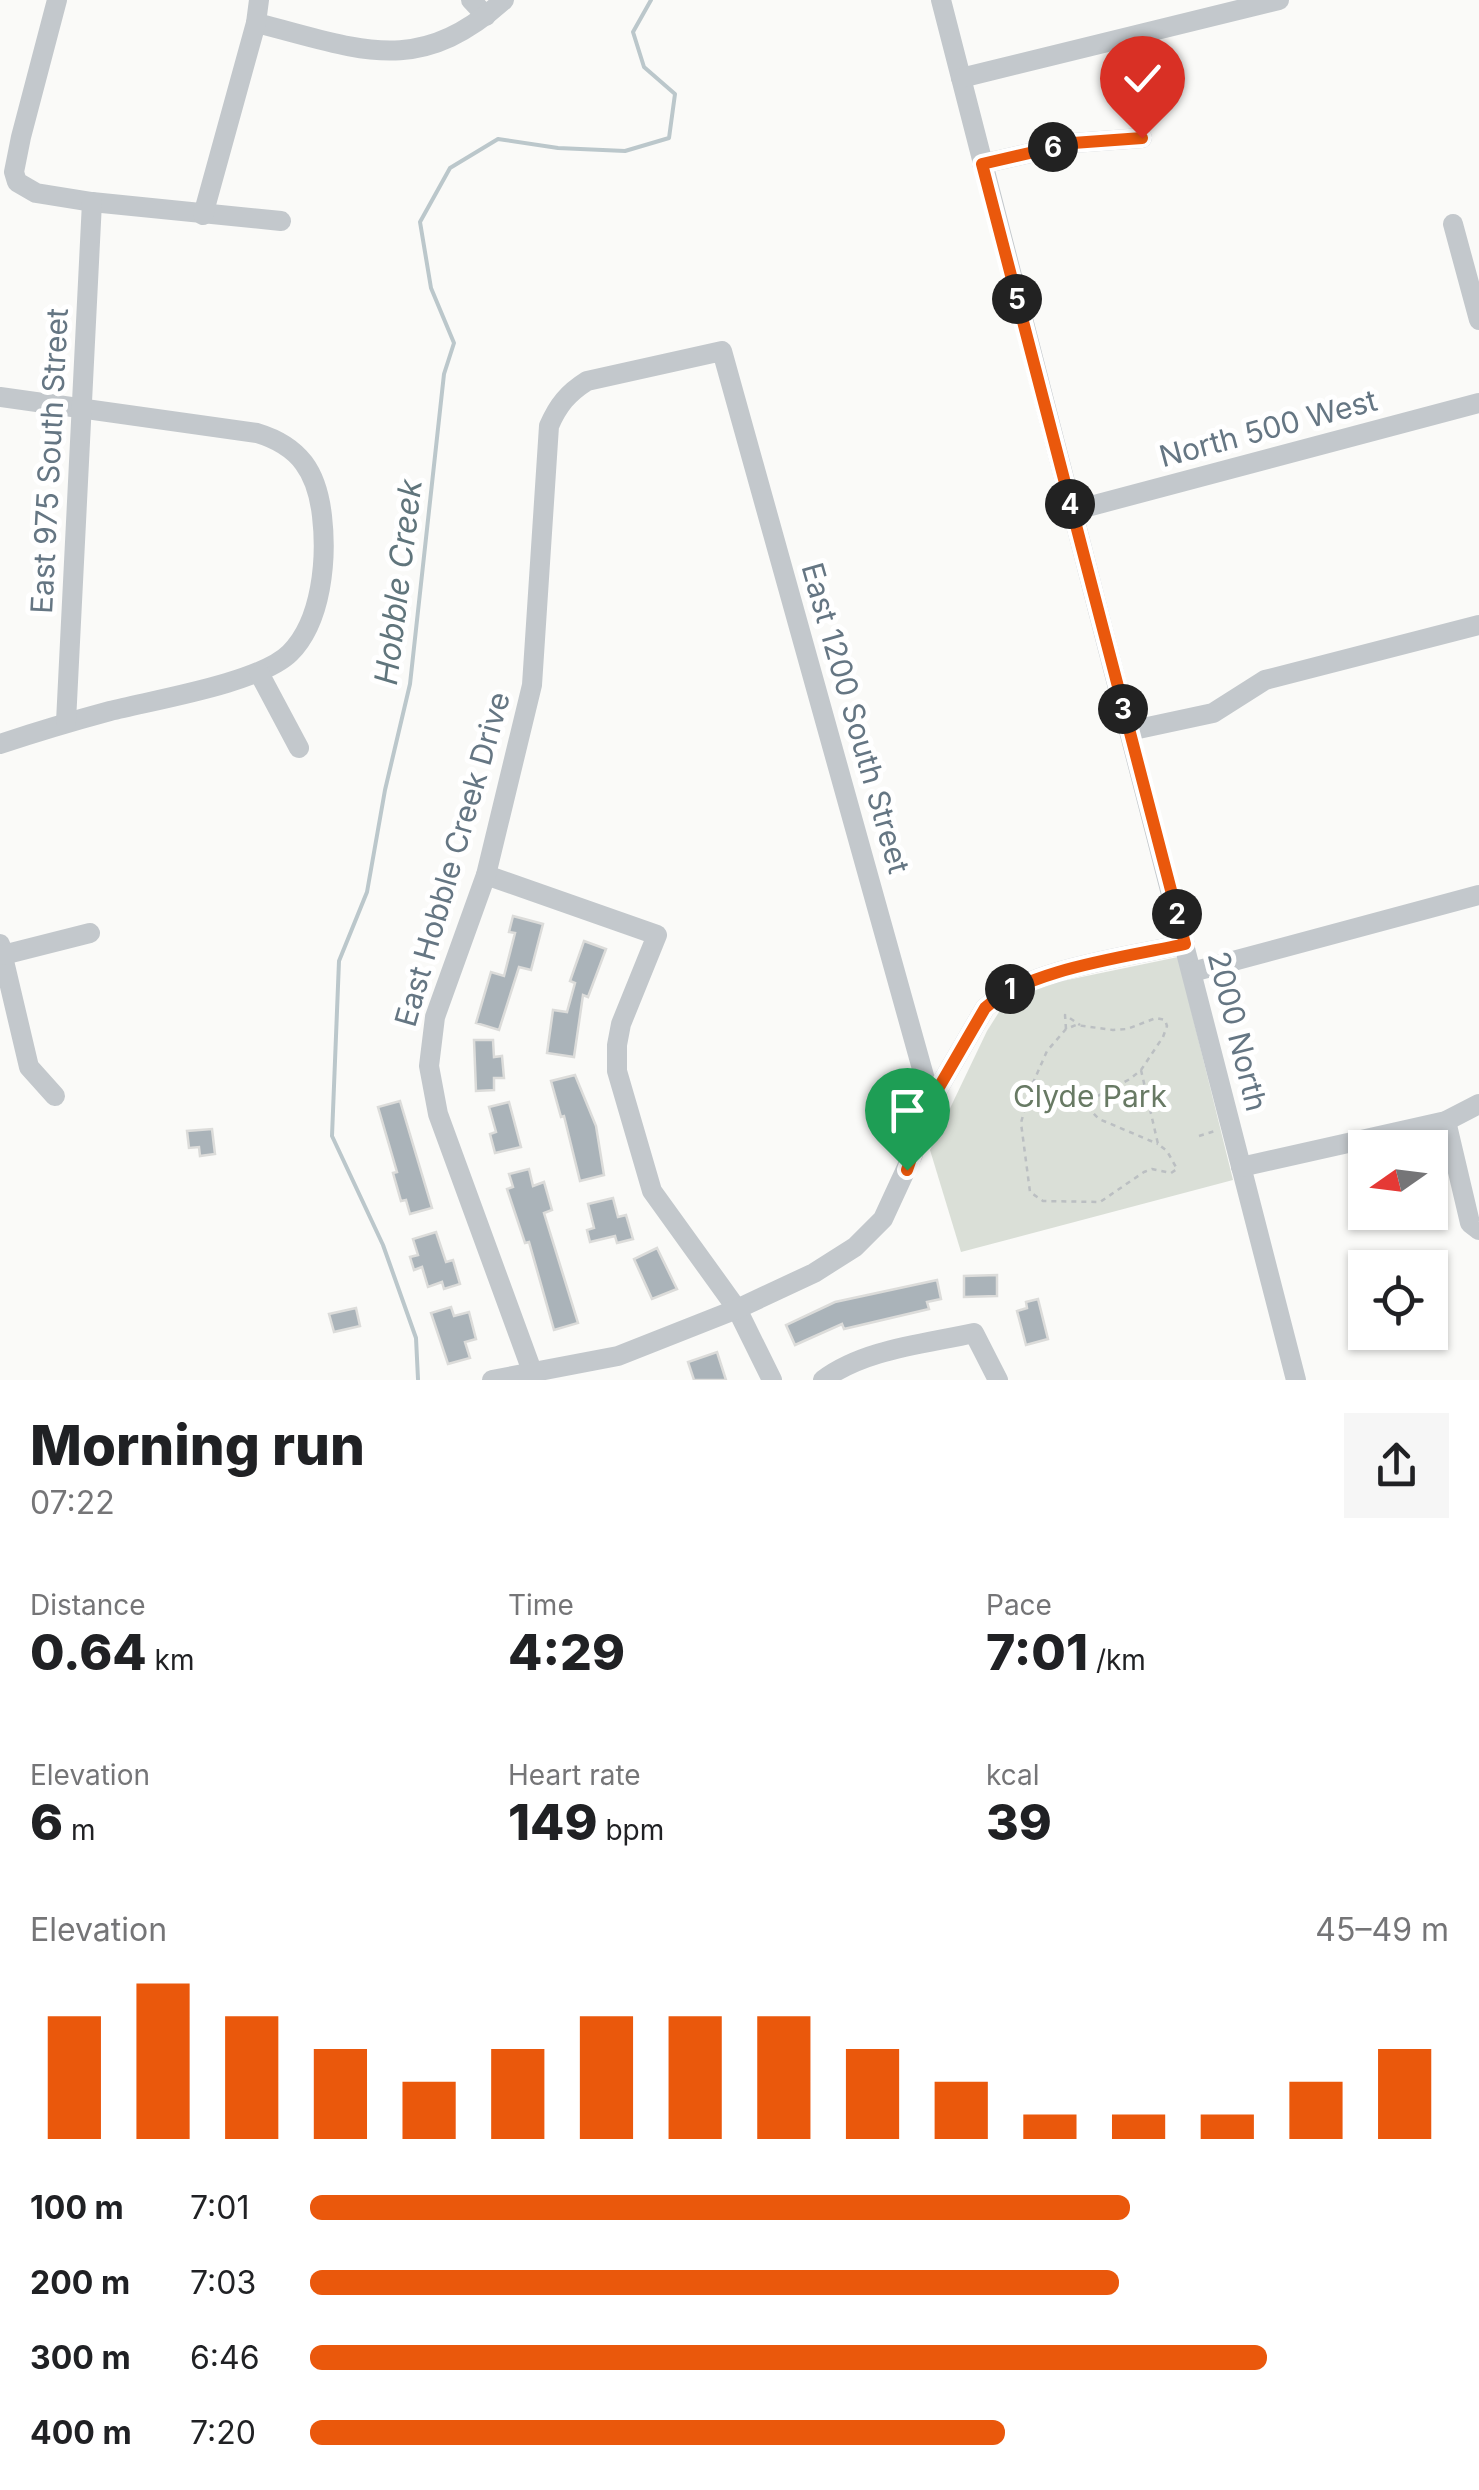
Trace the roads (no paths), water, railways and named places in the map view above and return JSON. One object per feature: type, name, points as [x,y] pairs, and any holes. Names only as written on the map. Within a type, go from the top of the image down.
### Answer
[{"type":"street","points":[[57,0],[21,137],[14,172],[18,182],[36,194],[280,221]]},
{"type":"street","points":[[202,215],[259,0]]},
{"type":"street","points":[[471,0],[486,16]]},
{"type":"street","points":[[256,23],[382,52],[417,50],[450,39],[504,0]]},
{"type":"street","name":"2000 North","points":[[941,0],[1296,1380]]},
{"type":"street","points":[[961,78],[1279,0]]},
{"type":"street","points":[[982,164],[1073,143],[1142,138]]},
{"type":"street","name":"East 975 South Street","points":[[66,722],[92,202]]},
{"type":"street","points":[[1453,224],[1479,320]]},
{"type":"street","name":"East Hobble Creek Drive","points":[[532,1372],[438,1114],[429,1066],[435,1017],[486,875],[532,685],[546,446],[557,407],[587,381],[722,351]]},
{"type":"street","name":"East 1200 South Street","points":[[722,351],[931,1101]]},
{"type":"street","points":[[0,397],[257,432],[280,440],[298,454],[314,481],[324,534],[315,608],[304,634],[288,655],[259,673],[66,722],[0,744]]},
{"type":"street","name":"North 500 West","points":[[1072,510],[1479,403]]},
{"type":"street","points":[[1129,731],[1213,713],[1265,680],[1479,625]]},
{"type":"street","points":[[259,673],[299,748]]},
{"type":"street","points":[[486,875],[657,935],[622,1024],[616,1045],[617,1071],[652,1191],[736,1309],[772,1380]]},
{"type":"street","points":[[1192,972],[1479,895]]},
{"type":"street","points":[[54,1096],[29,1067],[1,950],[90,933]]},
{"type":"street","points":[[492,1380],[532,1372],[577,1371],[736,1309],[834,1263],[872,1233],[894,1200],[931,1101],[985,1008],[1010,988],[1037,978],[1185,944]]},
{"type":"street","points":[[1242,1167],[1446,1121],[1479,1104]]},
{"type":"street","points":[[1446,1121],[1470,1223],[1479,1230]]},
{"type":"street","points":[[823,1380],[836,1370],[870,1357],[974,1333],[998,1380]]},
{"type":"waterway","name":"Hobble Creek","points":[[418,1379],[416,1338],[383,1245],[332,1136],[339,961],[367,892],[385,790],[410,684],[444,374],[454,343],[431,288],[420,222],[450,168],[498,139],[558,148],[625,151],[669,138],[675,94],[644,67],[633,32],[651,0]]},
{"type":"park label","name":"Clyde Park","points":[[1090,1096]]}]
